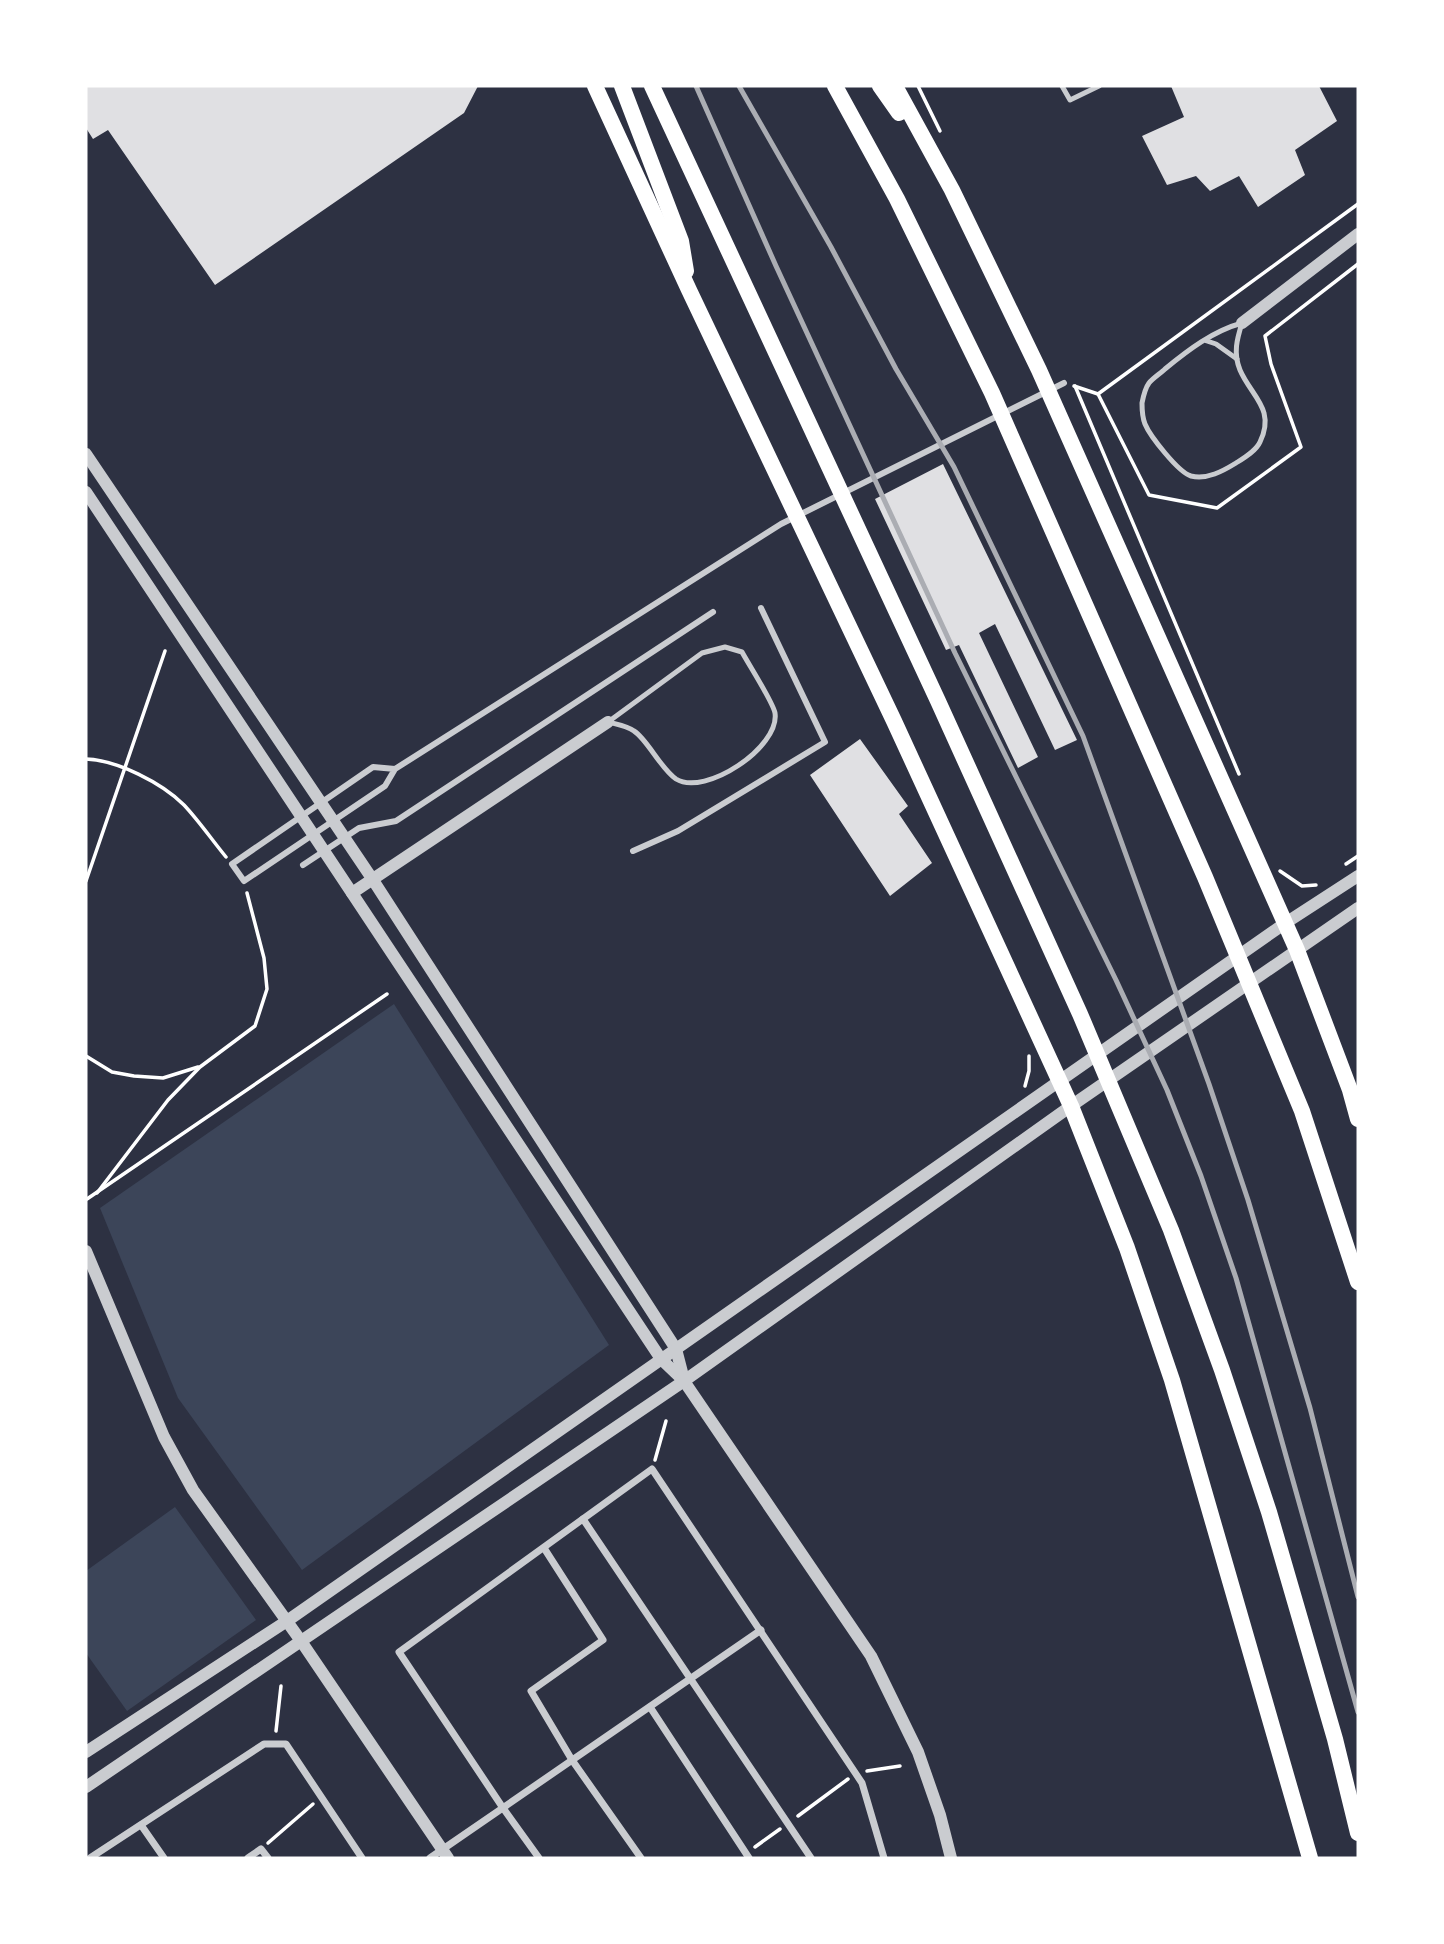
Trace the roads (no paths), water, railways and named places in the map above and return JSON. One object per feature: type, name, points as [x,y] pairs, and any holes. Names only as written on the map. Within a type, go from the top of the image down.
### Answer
[{"type":"highway","points":[[595,86],[1074,1103],[1172,1380],[1310,1858]]},
{"type":"highway","points":[[622,86],[681,241],[689,290]]},
{"type":"highway","points":[[652,86],[938,701],[1080,1014],[1171,1230],[1222,1370],[1269,1512],[1335,1739],[1358,1833]]},
{"type":"highway","points":[[835,86],[897,199],[992,393],[1205,877],[1302,1111],[1358,1282]]},
{"type":"highway","points":[[880,86],[952,190]]},
{"type":"highway","points":[[895,86],[952,190],[1039,370],[1350,1090],[1358,1119]]},
{"type":"street","points":[[1242,323],[1358,234]]},
{"type":"street","points":[[395,769],[373,767],[232,864],[244,881],[385,786],[395,769],[781,524],[1064,383]]},
{"type":"street","points":[[86,454],[345,837],[676,1349],[684,1381]]},
{"type":"street","points":[[86,492],[661,1359],[684,1381],[871,1656],[918,1752],[940,1815],[951,1858]]},
{"type":"street","points":[[633,851],[678,831],[825,742],[761,608]]},
{"type":"street","points":[[303,866],[359,828],[396,821],[713,612]]},
{"type":"street","points":[[352,893],[608,722]]},
{"type":"street","points":[[86,1752],[286,1621],[1279,928],[1358,876]]},
{"type":"street","points":[[86,1787],[684,1381],[1074,1103],[1358,908]]},
{"type":"street","points":[[86,1251],[164,1437],[193,1490],[301,1641],[445,1854]]},
{"type":"street","points":[[539,1858],[400,1652],[652,1469],[862,1783],[884,1858]]},
{"type":"street","points":[[583,1519],[811,1858]]},
{"type":"street","points":[[544,1548],[603,1640],[531,1691],[572,1760],[641,1858]]},
{"type":"street","points":[[430,1858],[445,1854],[457,1840],[761,1630]]},
{"type":"street","points":[[650,1707],[748,1856]]},
{"type":"street","points":[[90,1858],[264,1744],[286,1744],[362,1858]]},
{"type":"street","points":[[141,1825],[164,1858]]},
{"type":"street","points":[[248,1858],[261,1849],[268,1858]]},
{"type":"lane","points":[[1062,86],[1070,100],[1099,86]]},
{"type":"lane","points":[[1242,323],[1236,343],[1237,359],[1240,371],[1259,399],[1265,414],[1265,428],[1259,445],[1222,471],[1209,476],[1190,476],[1172,462],[1146,425],[1142,405],[1149,384],[1190,348],[1207,341],[1223,329],[1242,323]]},
{"type":"lane","points":[[1207,341],[1237,359]]},
{"type":"lane","points":[[725,647],[742,652],[775,712],[774,728],[760,748],[723,776],[692,784],[676,778],[635,731],[608,722],[702,653],[725,647]]},
{"type":"railway","points":[[696,86],[955,653],[1116,980],[1167,1090],[1201,1176],[1236,1278],[1358,1712]]},
{"type":"railway","points":[[739,86],[831,247],[896,369],[954,467],[1083,736],[1209,1084],[1248,1200],[1310,1408],[1358,1597]]}]
